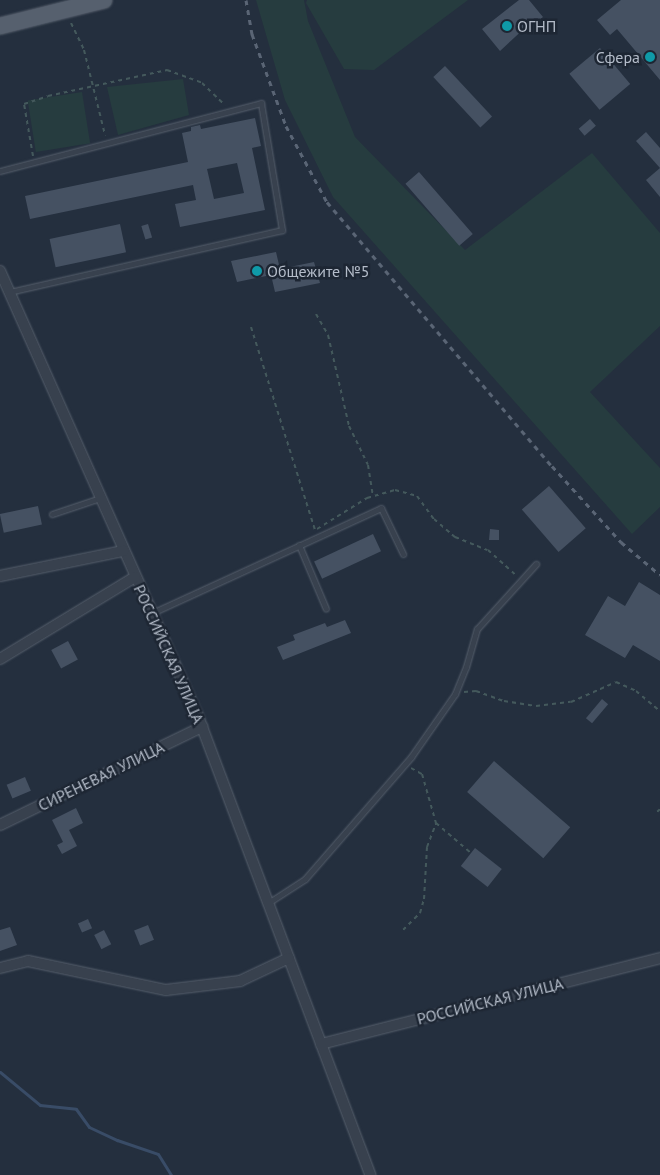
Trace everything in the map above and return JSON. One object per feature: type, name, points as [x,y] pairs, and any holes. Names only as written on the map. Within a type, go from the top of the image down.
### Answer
[{"type":"main road","points":[[0,26],[104,0]]},
{"type":"street","name":"РОССИЙСКАЯ УЛИЦА","points":[[0,271],[202,727],[370,1175]]},
{"type":"street","points":[[0,576],[124,551]]},
{"type":"street","points":[[0,659],[135,577]]},
{"type":"street","name":"СИРЕНЕВАЯ УЛИЦА","points":[[0,825],[202,727]]},
{"type":"street","points":[[0,968],[28,961],[166,990],[240,981],[288,958]]},
{"type":"street","name":"РОССИЙСКАЯ УЛИЦА","points":[[321,1044],[660,958]]},
{"type":"lane","points":[[0,172],[261,103],[282,230],[9,292]]},
{"type":"lane","points":[[52,514],[100,498]]},
{"type":"lane","points":[[151,613],[381,508],[403,554]]},
{"type":"lane","points":[[299,545],[326,609]]},
{"type":"lane","points":[[268,904],[305,879],[405,764],[454,694],[466,668],[477,629],[536,564]]},
{"type":"path","points":[[69,18],[84,50],[107,143]]},
{"type":"path","points":[[35,162],[24,104],[48,96],[167,70],[202,83],[230,111]]},
{"type":"path","points":[[316,314],[328,335],[349,426],[368,465],[373,496]]},
{"type":"path","points":[[251,327],[317,537]]},
{"type":"path","points":[[314,530],[337,514],[373,496],[395,490],[417,496],[434,519],[455,537],[488,550],[522,581]]},
{"type":"path","points":[[454,694],[476,691],[504,701],[536,706],[571,702],[616,682],[636,692],[660,711]]},
{"type":"path","points":[[405,764],[422,774],[436,823],[471,853]]},
{"type":"path","points":[[657,812],[660,809]]},
{"type":"path","points":[[403,930],[420,913],[424,899],[427,847],[436,823]]},
{"type":"green space","points":[[256,0],[304,0],[308,21],[355,137],[465,250],[592,153],[660,233],[660,326],[590,392],[660,468],[660,507],[632,534],[333,197],[285,100]]},
{"type":"green space","points":[[307,0],[468,0],[374,70],[344,69],[306,3]]},
{"type":"green space","points":[[183,79],[189,115],[118,135],[107,87]]},
{"type":"green space","points":[[82,92],[90,143],[36,152],[28,101]]},
{"type":"building","name":"ОГНП","points":[[519,0],[529,0],[543,17],[530,27],[528,25],[500,51],[482,29]]},
{"type":"building","name":"Сфера","points":[[621,0],[660,0],[660,80],[617,29],[610,35],[597,20]]},
{"type":"building","points":[[600,48],[630,84],[600,110],[569,74]]},
{"type":"building","points":[[445,66],[492,116],[480,127],[433,77]]},
{"type":"building","points":[[255,118],[261,146],[252,148],[265,210],[180,227],[175,204],[196,200],[193,185],[30,219],[25,196],[188,162],[182,133],[191,131],[191,127],[200,125],[201,129]],"holes":[[[237,163],[244,193],[214,199],[207,169]]]},
{"type":"building","points":[[590,119],[596,126],[585,136],[579,129]]},
{"type":"building","points":[[646,132],[660,148],[660,168],[636,141]]},
{"type":"building","points":[[660,168],[660,197],[646,180]]},
{"type":"building","points":[[419,172],[473,234],[459,246],[405,184]]},
{"type":"building","points":[[120,224],[126,252],[56,267],[50,239]]},
{"type":"building","points":[[148,224],[152,237],[145,239],[141,226]]},
{"type":"building","name":"Общежите №5","points":[[276,252],[280,269],[314,262],[320,283],[275,292],[271,275],[237,282],[231,261]]},
{"type":"building","points":[[549,486],[586,528],[559,552],[522,510]]},
{"type":"building","points":[[38,506],[42,525],[4,533],[0,514]]},
{"type":"building","points":[[490,529],[499,530],[499,540],[489,540]]},
{"type":"building","points":[[373,534],[381,551],[322,579],[314,561]]},
{"type":"building","points":[[639,582],[660,595],[660,661],[633,645],[625,658],[585,635],[608,596],[625,606]]},
{"type":"building","points":[[345,620],[351,633],[283,660],[277,647],[295,640],[293,635],[325,623],[327,627]]},
{"type":"building","points":[[68,641],[78,660],[61,668],[51,650]]},
{"type":"building","points":[[602,699],[608,704],[592,723],[586,718]]},
{"type":"building","points":[[494,761],[570,827],[543,858],[467,792]]},
{"type":"building","points":[[25,777],[31,791],[12,799],[7,785]]},
{"type":"building","points":[[76,808],[83,823],[69,830],[77,846],[62,854],[57,845],[63,842],[52,820]]},
{"type":"building","points":[[475,848],[502,869],[488,887],[461,866]]},
{"type":"building","points":[[88,919],[92,928],[82,933],[78,923]]},
{"type":"building","points":[[148,925],[154,940],[140,945],[134,931]]},
{"type":"building","points":[[10,927],[17,945],[0,951],[0,930]]},
{"type":"building","points":[[104,930],[111,944],[101,949],[94,935]]},
{"type":"waterway","points":[[0,1072],[40,1105],[76,1109],[89,1127],[117,1140],[158,1154],[171,1175]]},
{"type":"railway","points":[[246,0],[252,34],[286,126],[327,202],[552,466],[621,542],[660,575]]},
{"type":"place","name":"ОГНП","points":[[507,26]]},
{"type":"place","name":"Сфера","points":[[650,57]]},
{"type":"place","name":"Общежите №5","points":[[257,271]]}]
